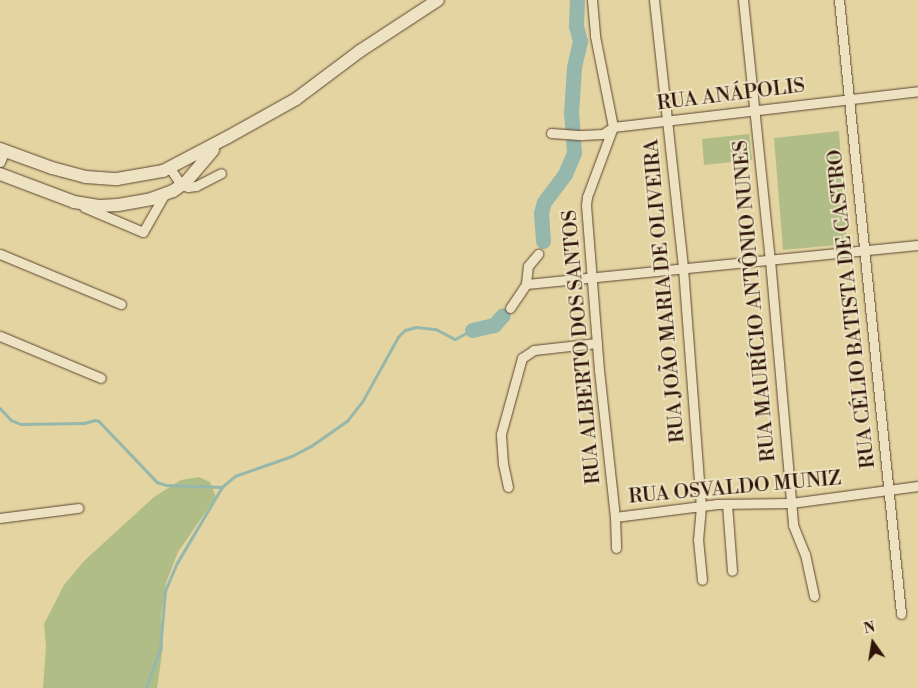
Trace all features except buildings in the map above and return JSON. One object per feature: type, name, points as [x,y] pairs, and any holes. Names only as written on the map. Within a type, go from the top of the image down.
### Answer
[{"type":"street","points":[[2,154],[86,177],[134,178],[170,168],[228,138],[296,99],[360,51],[438,0]]},
{"type":"street","points":[[592,0],[595,36],[613,127]]},
{"type":"street","name":"RUA JOÃO MARIA DE OLIVEIRA","points":[[654,0],[683,268],[702,506],[698,539],[702,580]]},
{"type":"street","name":"RUA MAURÍCIO ANTÔNIO NUNES","points":[[743,0],[770,260],[793,525],[805,554],[814,596]]},
{"type":"street","name":"RUA CÉLIO BATISTA DE CASTRO","points":[[839,0],[901,614]]},
{"type":"street","name":"RUA ANÁPOLIS","points":[[551,133],[603,134],[613,127],[918,91]]},
{"type":"street","name":"RUA ALBERTO DOS SANTOS","points":[[613,127],[587,197],[597,343],[615,517],[616,548]]},
{"type":"street","points":[[60,198],[99,206],[136,203],[164,195],[181,185],[207,155],[228,138]]},
{"type":"street","points":[[170,168],[181,185],[193,187],[221,173]]},
{"type":"street","points":[[0,174],[143,232],[164,195]]},
{"type":"street","points":[[526,284],[918,245]]},
{"type":"street","points":[[0,254],[121,304]]},
{"type":"street","points":[[510,308],[526,284],[528,266],[538,254]]},
{"type":"street","points":[[0,336],[101,378]]},
{"type":"street","points":[[508,487],[503,464],[501,434],[522,358],[534,350],[597,343]]},
{"type":"street","name":"RUA OSVALDO MUNIZ","points":[[615,517],[727,504],[791,503],[918,486]]},
{"type":"street","points":[[727,504],[732,571]]},
{"type":"street","points":[[0,518],[78,508]]},
{"type":"green space","points":[[839,131],[847,244],[783,250],[774,138]]},
{"type":"green space","points":[[749,134],[752,160],[704,165],[702,139]]},
{"type":"green space","points":[[199,477],[210,482],[216,497],[178,552],[166,583],[161,617],[163,647],[157,688],[43,688],[46,646],[44,624],[64,585],[84,561],[154,497],[181,480]]},
{"type":"waterway","points":[[543,241],[541,213],[544,202],[565,174],[574,153],[571,114],[574,67],[580,41],[576,26],[577,0]]},
{"type":"waterway","points":[[472,330],[494,325],[503,315]]},
{"type":"waterway","points":[[146,688],[160,649],[165,591],[177,563],[222,487],[235,476],[292,456],[311,446],[347,421],[362,402],[398,337],[405,330],[416,327],[436,329],[455,339],[472,330]]},
{"type":"waterway","points":[[0,408],[11,420],[21,424],[99,421],[157,482],[166,485],[222,487]]}]
